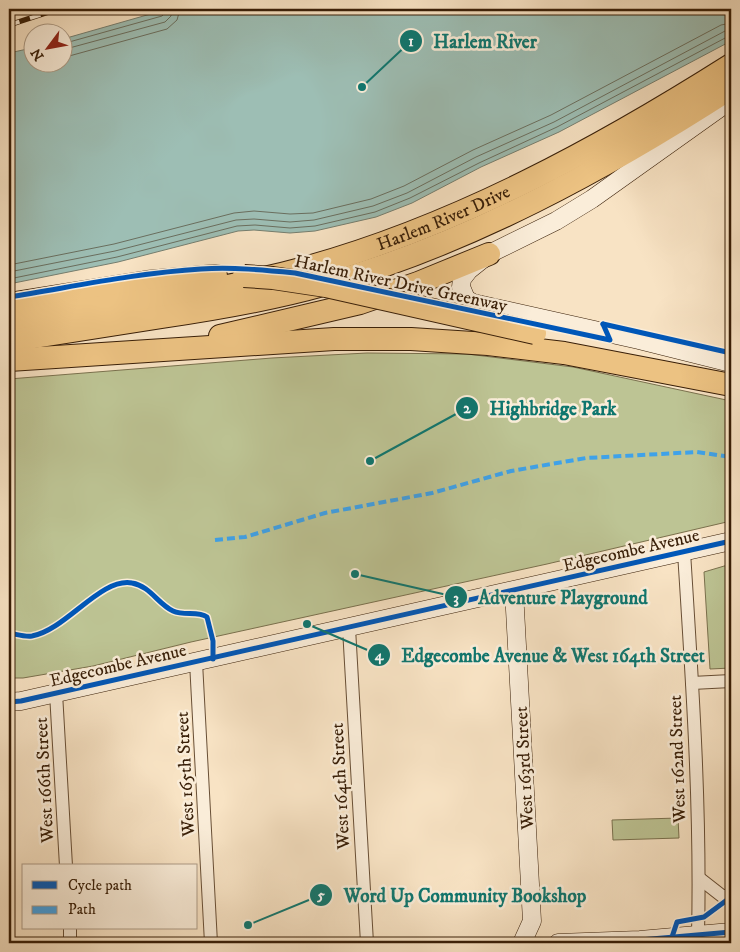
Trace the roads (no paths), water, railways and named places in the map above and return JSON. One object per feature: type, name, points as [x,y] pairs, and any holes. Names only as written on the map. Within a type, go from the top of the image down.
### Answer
[{"type":"highway","name":"Harlem River Drive","points":[[10,309],[224,287],[305,268],[369,248],[434,223],[516,186],[635,123],[731,65]]},
{"type":"highway","name":"Harlem River Drive","points":[[9,341],[283,296],[387,265],[429,249],[512,212],[594,170],[731,88]]},
{"type":"highway","points":[[148,352],[360,303],[418,283],[490,254]]},
{"type":"highway","points":[[10,309],[168,279],[244,276],[273,278],[326,286],[535,333],[731,371]]},
{"type":"highway","points":[[9,360],[334,339],[449,340],[521,347],[590,358],[731,385]]},
{"type":"street","points":[[731,100],[574,211],[490,254],[469,270],[462,279],[461,287],[462,292],[470,301],[731,363]]},
{"type":"street","name":"Edgecombe Avenue","points":[[9,702],[21,701],[349,628],[731,541]]},
{"type":"street","name":"West 162nd Street","points":[[684,552],[692,683],[699,878],[698,939]]},
{"type":"street","name":"West 163rd Street","points":[[514,590],[532,921],[522,943]]},
{"type":"street","name":"West 164th Street","points":[[349,628],[367,943]]},
{"type":"street","name":"West 165th Street","points":[[196,662],[211,943]]},
{"type":"street","points":[[692,683],[731,681]]},
{"type":"street","name":"West 166th Street","points":[[56,693],[66,864]]},
{"type":"street","points":[[699,878],[722,896],[731,896]]},
{"type":"street","points":[[70,930],[70,943]]},
{"type":"street","points":[[558,943],[698,939],[731,932]]},
{"type":"water","points":[[168,9],[731,9],[731,41],[559,132],[481,167],[412,203],[376,217],[315,231],[290,233],[254,230],[238,231],[118,262],[9,284],[9,53],[22,50],[22,72],[72,72],[72,36]]},
{"type":"railway","points":[[9,25],[58,9]]},
{"type":"place","name":"Harlem River","points":[[362,87]]},
{"type":"place","name":"Highbridge Park","points":[[370,461]]},
{"type":"place","name":"Adventure Playground","points":[[355,574]]},
{"type":"place","name":"Edgecombe Avenue & West 164th Street","points":[[307,624]]},
{"type":"place","name":"Word Up Community Bookshop","points":[[248,925]]}]
